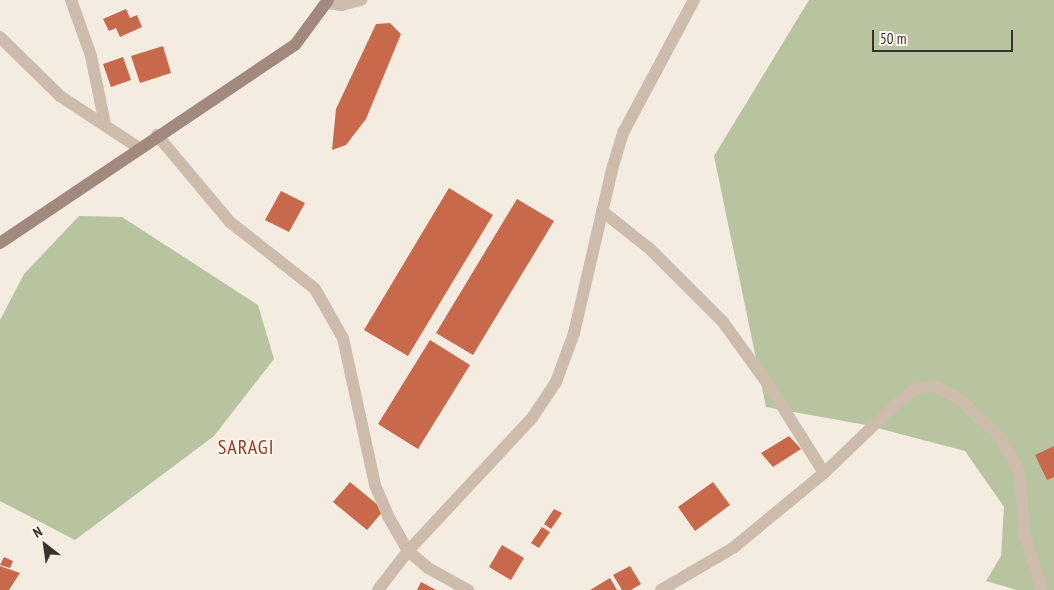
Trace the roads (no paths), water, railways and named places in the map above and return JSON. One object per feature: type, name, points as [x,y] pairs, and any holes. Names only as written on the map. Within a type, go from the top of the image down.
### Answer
[{"type":"street","points":[[71,0],[91,56],[105,124]]},
{"type":"street","points":[[0,243],[157,135],[295,45],[327,1],[342,5],[361,0]]},
{"type":"street","points":[[378,590],[408,551],[532,418],[556,382],[574,333],[602,211],[624,131],[694,0]]},
{"type":"street","points":[[0,37],[60,96],[139,148]]},
{"type":"street","points":[[157,135],[230,222],[315,289],[343,338],[375,485],[408,551],[428,568],[468,590]]},
{"type":"street","points":[[602,211],[650,249],[723,322],[772,390],[824,473]]},
{"type":"street","points":[[661,590],[733,548],[824,473],[896,404],[917,387],[934,386],[960,399],[1002,440],[1020,474],[1024,533],[1042,590]]},
{"type":"district","name":"SARAGI","points":[[246,447]]}]
